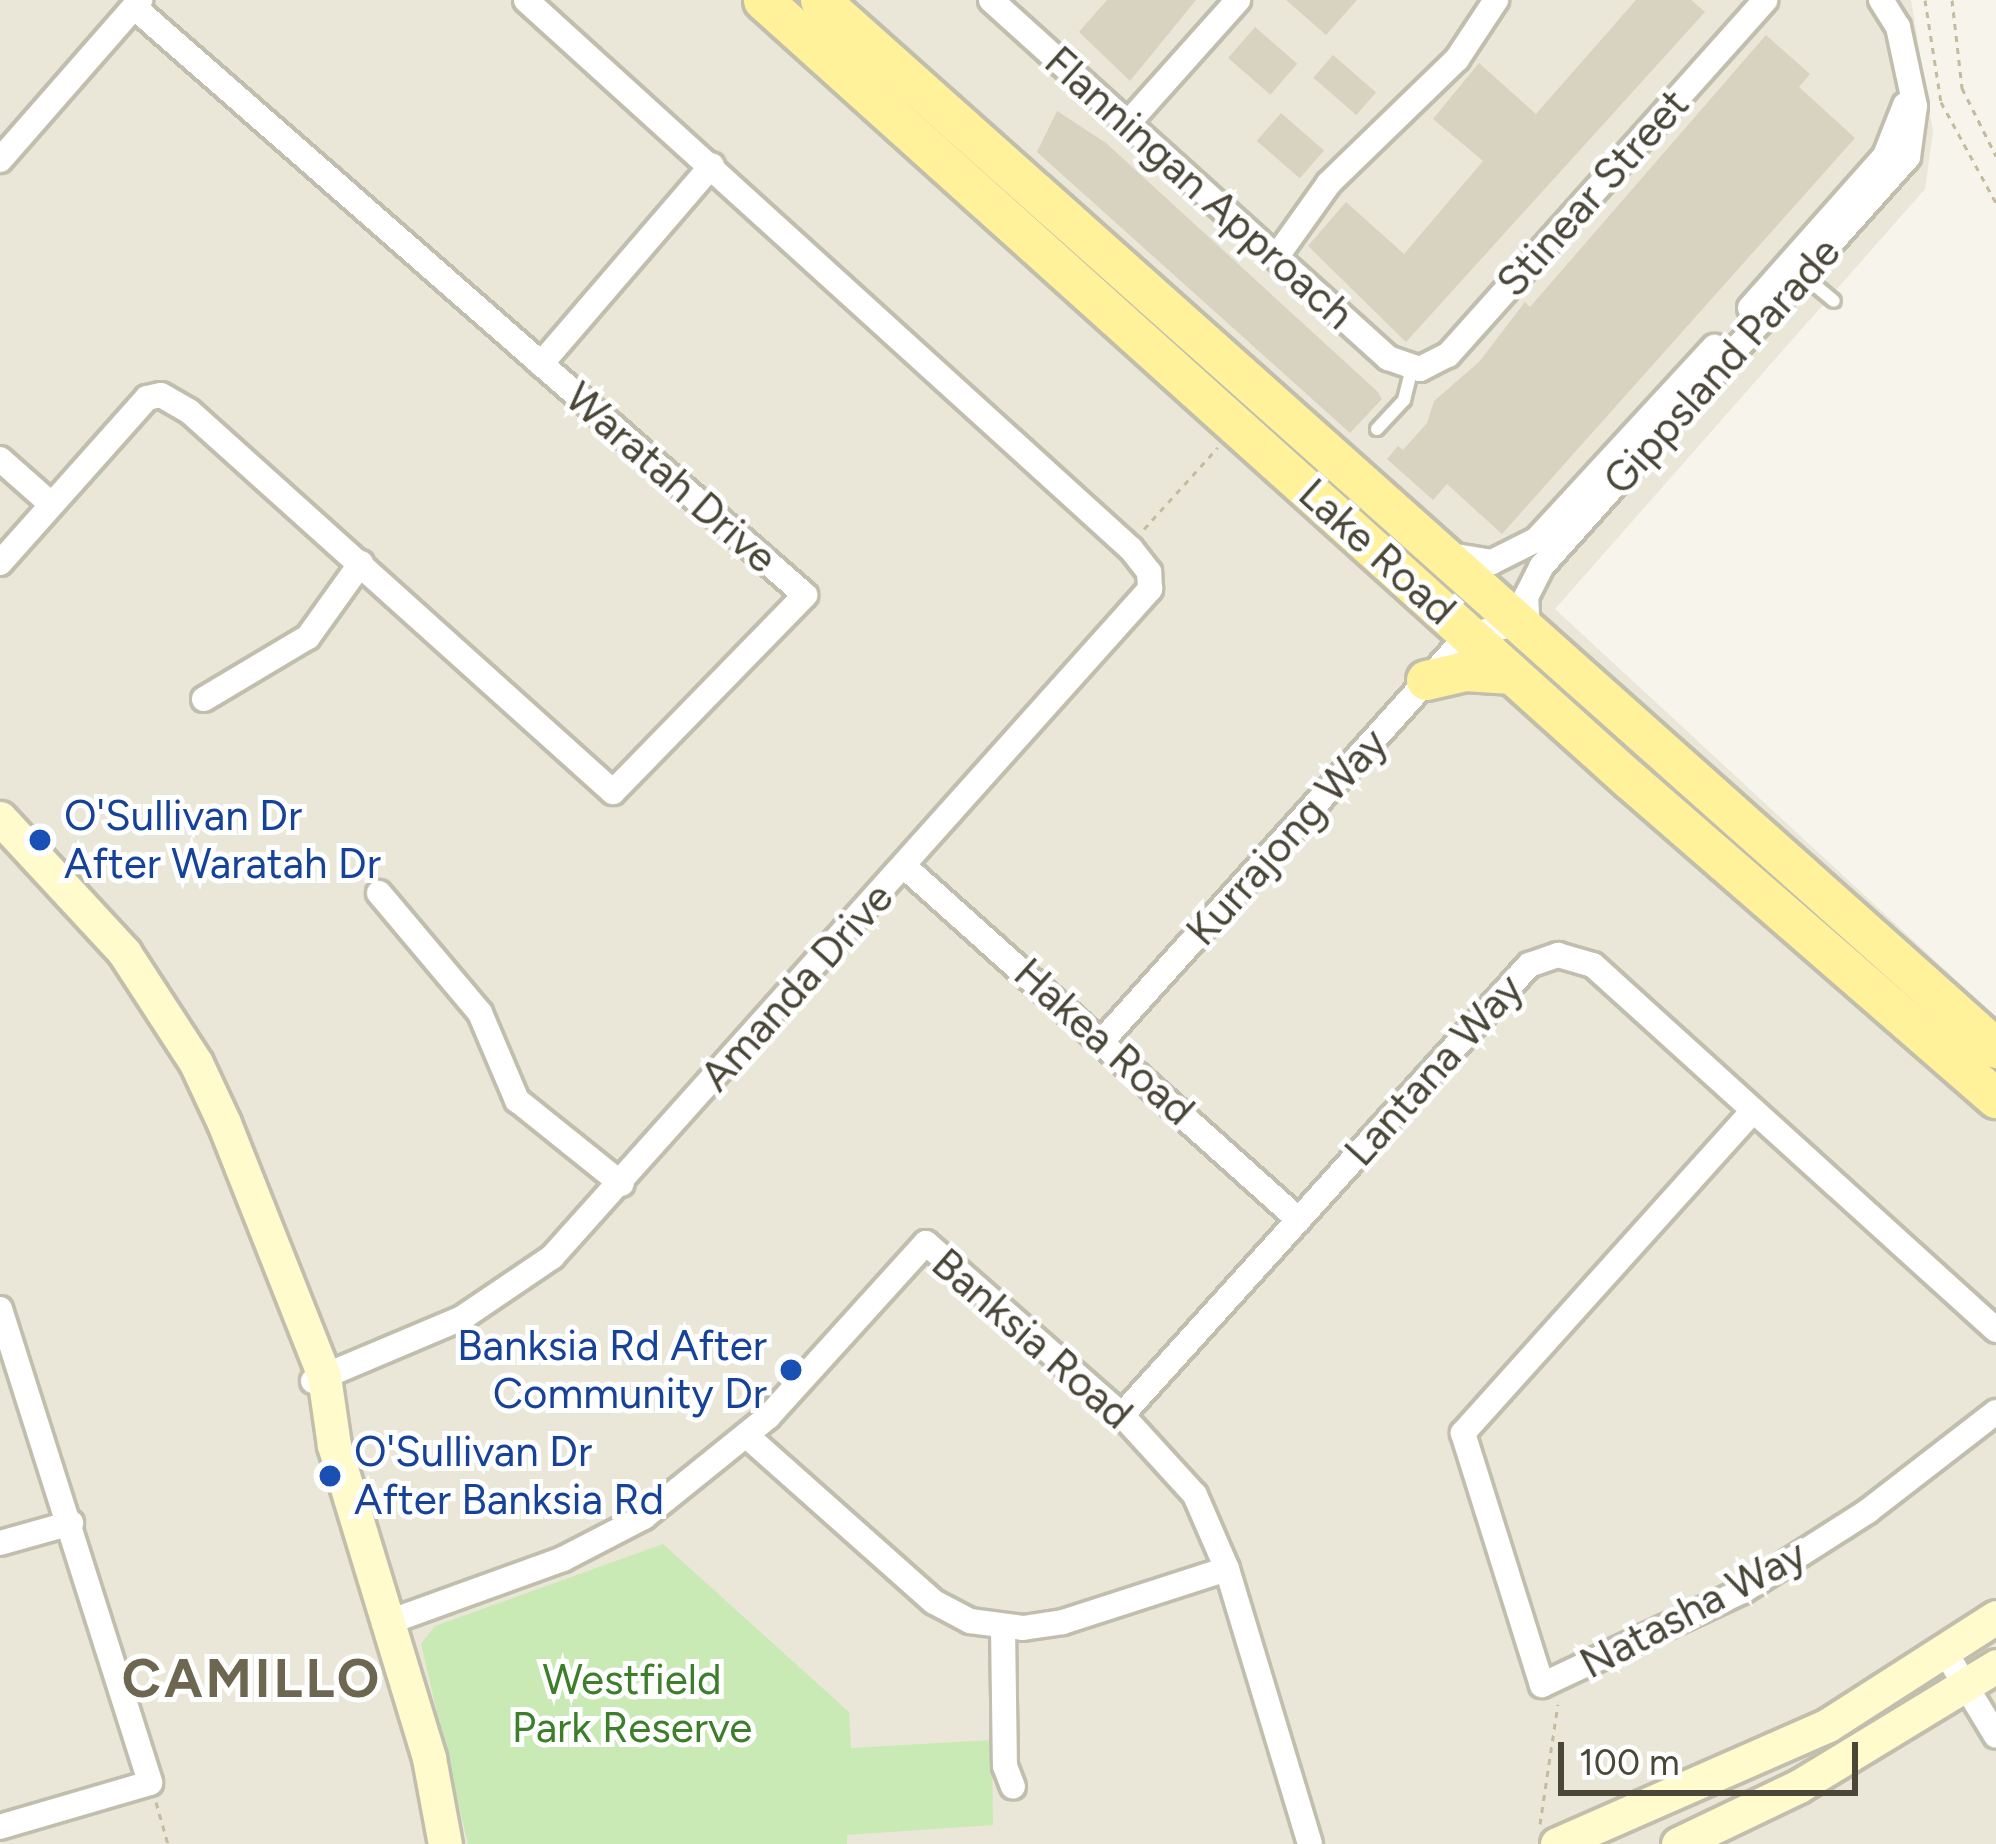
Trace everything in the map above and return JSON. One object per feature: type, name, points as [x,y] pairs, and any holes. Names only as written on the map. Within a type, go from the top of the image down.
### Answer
[{"type":"main road","name":"Lake Road","points":[[763,0],[1468,634],[1996,1097]]},
{"type":"main road","name":"Lake Road","points":[[820,0],[1996,1048]]},
{"type":"main road","points":[[1426,680],[1464,671],[1513,674]]},
{"type":"street","name":"Amanda Drive","points":[[314,1370],[462,1318],[532,1274],[622,1184],[1160,579],[526,0]]},
{"type":"street","name":"Flanningan Approach","points":[[991,0],[1388,358],[1412,369]]},
{"type":"street","points":[[1129,122],[1238,0]]},
{"type":"street","points":[[1277,256],[1329,183],[1451,65],[1496,0]]},
{"type":"street","name":"Stinear Street","points":[[1412,369],[1448,356],[1765,0]]},
{"type":"street","name":"Gippsland Parade","points":[[1451,562],[1492,562],[1536,540],[1903,166],[1916,132],[1898,27],[1881,0]]},
{"type":"street","points":[[4,147],[137,3]]},
{"type":"street","name":"Waratah Drive","points":[[0,563],[147,398],[161,395],[361,563],[613,792],[805,595],[137,3]]},
{"type":"street","points":[[541,364],[712,165]]},
{"type":"street","name":"Gippsland Parade","points":[[1523,630],[1526,597],[1541,567],[1797,269]]},
{"type":"street","points":[[0,459],[51,504]]},
{"type":"street","points":[[1451,562],[1468,634],[1523,630]]},
{"type":"street","points":[[204,698],[308,637],[361,563]]},
{"type":"street","name":"Kurrajong Way","points":[[1104,1039],[1468,634]]},
{"type":"street","points":[[0,818],[124,952],[196,1063],[284,1287],[286,1325],[314,1370],[318,1421],[334,1445],[389,1622],[445,1844]]},
{"type":"street","name":"Hakea Road","points":[[905,867],[1104,1039],[1299,1220]]},
{"type":"street","points":[[379,893],[480,1013],[517,1100],[622,1184]]},
{"type":"street","name":"Lantana Way","points":[[1122,1415],[1544,958],[1593,965],[1996,1330]]},
{"type":"street","name":"Natasha Way","points":[[1752,1112],[1463,1433],[1542,1685],[1743,1591],[1868,1511],[1996,1412]]},
{"type":"street","name":"Banksia Road","points":[[389,1622],[590,1547],[644,1517],[747,1436],[926,1243],[1122,1415],[1195,1495],[1227,1569],[1310,1844]]},
{"type":"street","points":[[0,1309],[151,1784],[0,1827]]},
{"type":"street","points":[[747,1436],[934,1602],[1004,1627],[1063,1622],[1227,1569]]},
{"type":"street","points":[[0,1544],[71,1522]]},
{"type":"street","points":[[1551,1840],[1828,1725],[1996,1617]]},
{"type":"street","points":[[1004,1627],[1005,1766],[1013,1787]]},
{"type":"street","points":[[1944,1651],[1996,1736]]},
{"type":"street","points":[[1678,1844],[1799,1786],[1996,1666]]},
{"type":"lane","points":[[1797,269],[1834,301]]},
{"type":"lane","points":[[1377,429],[1404,400],[1412,369]]},
{"type":"path","points":[[1925,0],[1941,102],[1996,203]]},
{"type":"path","points":[[1952,0],[1962,88],[1996,156]]},
{"type":"path","points":[[1138,536],[1227,436]]},
{"type":"path","points":[[1551,1840],[1540,1819],[1561,1719],[1552,1681]]},
{"type":"path","points":[[151,1784],[167,1844]]},
{"type":"shaded area","points":[[0,0],[1911,0],[1933,132],[1925,189],[1555,609],[1996,1017],[1996,1844],[0,1844]]},
{"type":"green space","name":"Westfield Park Reserve","points":[[663,1544],[849,1712],[851,1748],[992,1740],[993,1825],[847,1835],[847,1844],[468,1844],[421,1644],[435,1626]]},
{"type":"building","points":[[1107,0],[1196,0],[1130,81],[1079,32]]},
{"type":"building","points":[[1286,0],[1357,0],[1326,35]]},
{"type":"building","points":[[1636,0],[1691,0],[1705,12],[1406,342],[1308,246],[1346,202],[1404,254],[1483,161],[1433,119],[1479,63],[1536,114]]},
{"type":"building","points":[[1255,27],[1297,64],[1270,95],[1228,58]]},
{"type":"building","points":[[1766,35],[1810,74],[1799,87],[1855,138],[1502,534],[1447,484],[1433,500],[1387,459],[1398,446],[1403,450],[1427,423],[1434,401],[1479,362],[1525,302],[1530,307]]},
{"type":"building","points":[[1333,55],[1376,92],[1356,115],[1313,78]]},
{"type":"building","points":[[1057,111],[1106,143],[1378,392],[1382,399],[1350,433],[1037,152]]},
{"type":"building","points":[[1281,113],[1324,150],[1300,178],[1257,141]]},
{"type":"place","name":"O'Sullivan Dr After Waratah Dr","points":[[40,840]]},
{"type":"place","name":"Banksia Rd After Community Dr","points":[[791,1370]]},
{"type":"place","name":"O'Sullivan Dr After Banksia Rd","points":[[330,1476]]},
{"type":"district","name":"CAMILLO","points":[[252,1679]]}]
